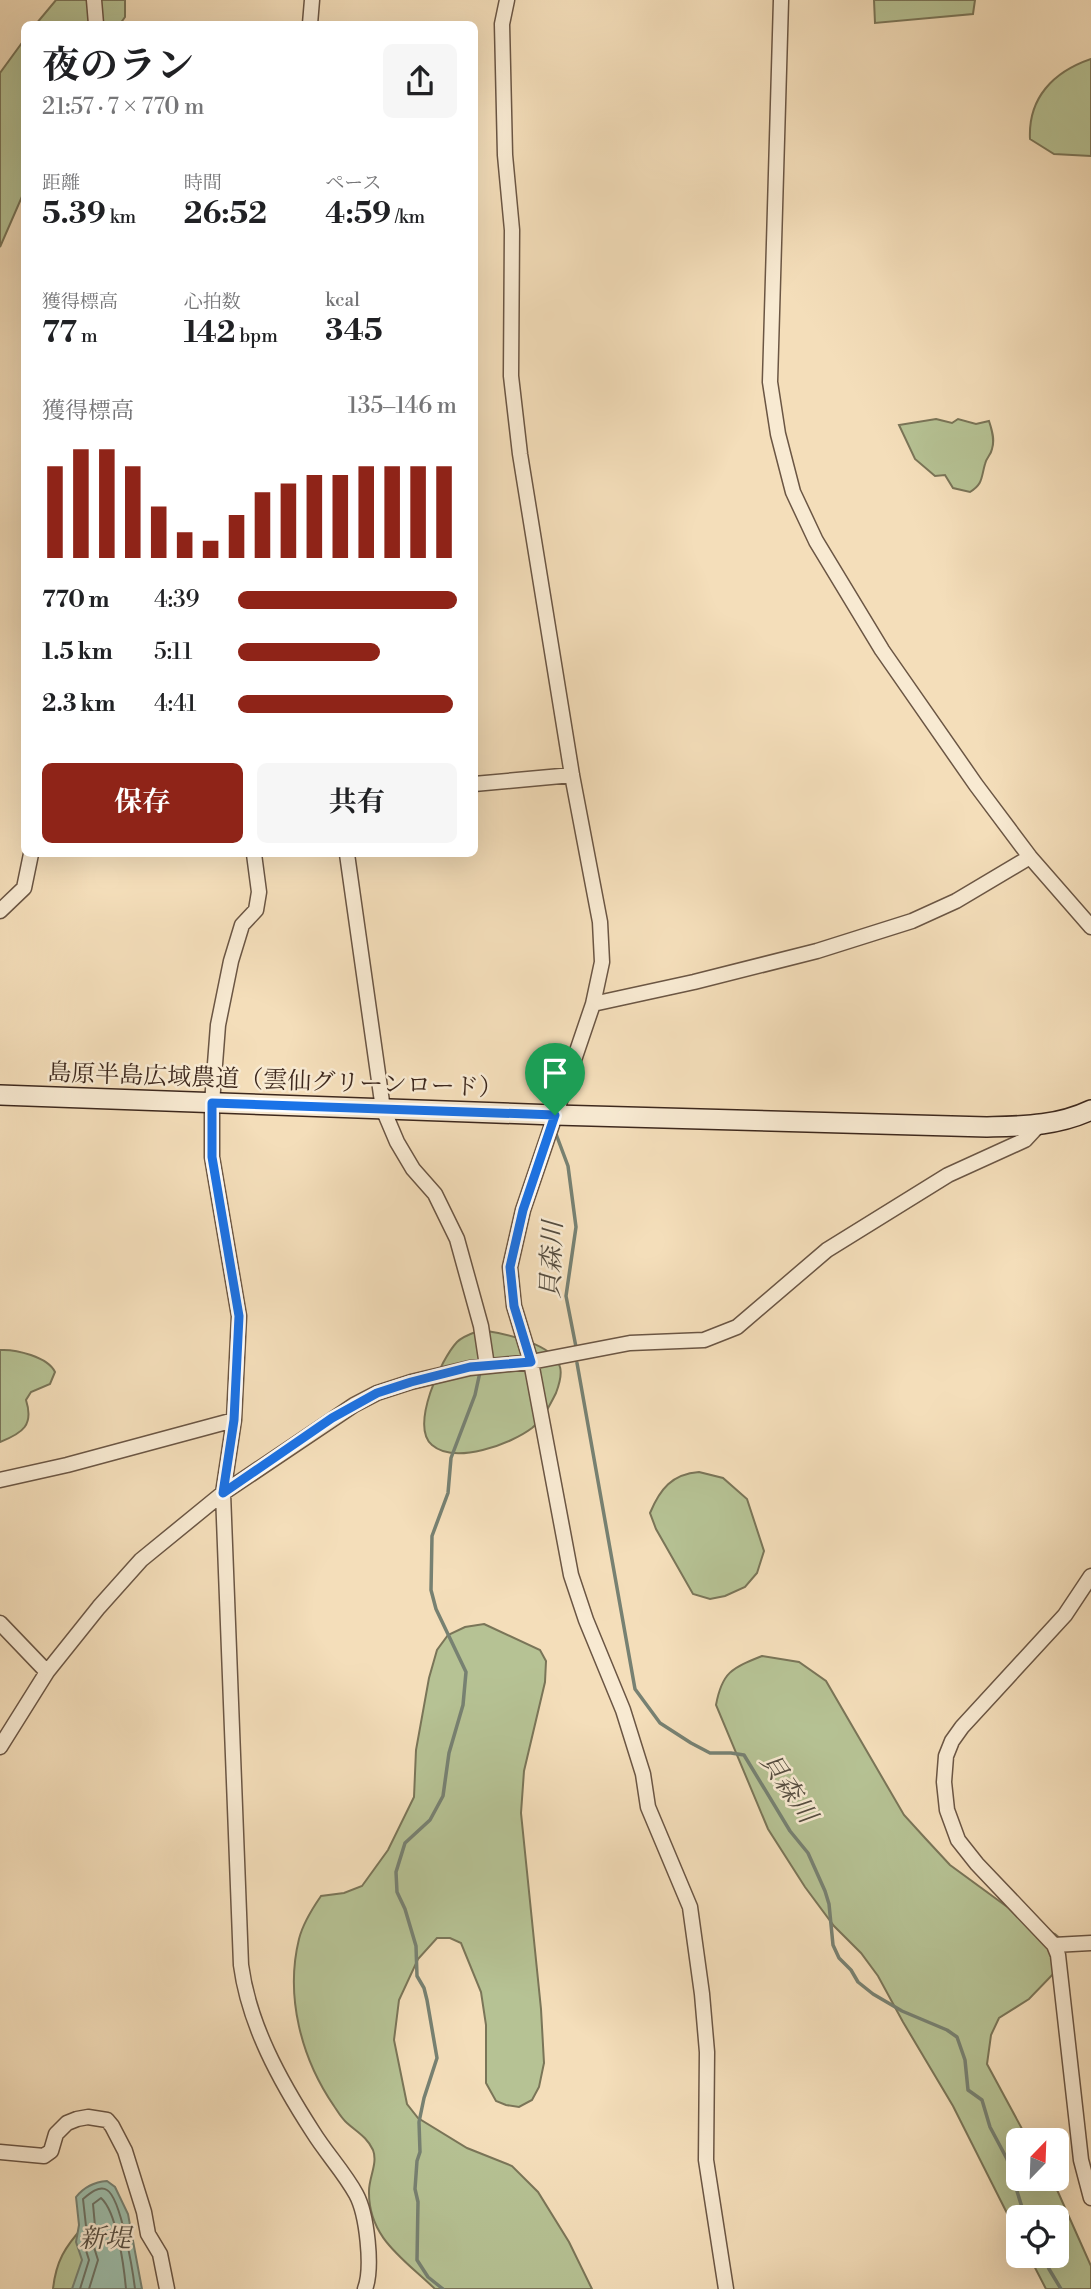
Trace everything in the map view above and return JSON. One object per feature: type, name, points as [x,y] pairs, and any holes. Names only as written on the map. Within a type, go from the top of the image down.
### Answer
[{"type":"street","points":[[94,0],[96,21]]},
{"type":"street","points":[[310,21],[313,0]]},
{"type":"street","points":[[507,0],[502,24],[505,155],[512,230],[511,376],[520,454],[572,775],[600,922],[602,962],[593,1004],[523,1210],[510,1267],[514,1306],[531,1362],[571,1575],[586,1620],[623,1710],[643,1774],[648,1807],[690,1907],[707,2052],[705,2160],[726,2289]]},
{"type":"street","points":[[781,0],[770,382],[778,434],[793,492],[816,541],[882,650],[1030,857],[1091,927]]},
{"type":"street","points":[[478,784],[572,775]]},
{"type":"street","points":[[0,911],[24,888],[30,857]]},
{"type":"street","points":[[254,857],[259,892],[256,910],[242,925],[232,961],[218,1025],[212,1103],[212,1157],[239,1316],[234,1420],[223,1493],[241,1965],[244,1988],[261,2041],[312,2131],[357,2195],[370,2265],[365,2289]]},
{"type":"street","points":[[347,857],[383,1109],[397,1142],[413,1169],[435,1194],[457,1239],[481,1326],[487,1366]]},
{"type":"street","points":[[593,1004],[817,951],[912,921],[956,901],[1030,857]]},
{"type":"street","name":"島原半島広域農道（雲仙グリーンロード）","points":[[0,1095],[988,1127],[1038,1126],[1076,1117],[1091,1110]]},
{"type":"street","points":[[0,1747],[47,1672],[99,1606],[141,1560],[223,1493],[332,1418],[377,1393],[470,1367],[531,1362],[630,1343],[704,1340],[737,1327],[827,1250],[948,1175],[1025,1140],[1038,1126]]},
{"type":"street","points":[[0,1480],[67,1465],[234,1420]]},
{"type":"street","points":[[1091,1576],[1065,1615],[962,1727],[949,1748],[944,1782],[947,1810],[958,1840],[977,1864],[1054,1945],[1060,1964],[1081,2160],[1091,2198]]},
{"type":"street","points":[[0,1623],[47,1672]]},
{"type":"street","points":[[1054,1945],[1091,1942]]},
{"type":"street","points":[[0,2152],[44,2156],[51,2151],[56,2134],[67,2123],[88,2118],[107,2120],[125,2151],[148,2234],[160,2254],[167,2289]]},
{"type":"shaded area","points":[[56,0],[125,0],[125,17],[122,21],[38,21]]},
{"type":"shaded area","points":[[874,0],[975,0],[973,14],[875,23]]},
{"type":"shaded area","points":[[21,44],[21,199],[0,247],[0,73]]},
{"type":"shaded area","points":[[1091,59],[1091,156],[1054,154],[1030,139],[1033,111],[1038,99],[1054,79],[1077,64]]},
{"type":"shaded area","points":[[936,419],[952,423],[958,419],[976,424],[989,421],[993,446],[979,483],[970,492],[953,488],[945,475],[935,476],[915,459],[899,425]]},
{"type":"shaded area","points":[[481,1330],[526,1341],[548,1352],[560,1367],[557,1390],[540,1420],[523,1434],[483,1450],[468,1453],[442,1451],[432,1445],[426,1436],[424,1423],[430,1393],[443,1363],[457,1342]]},
{"type":"shaded area","points":[[0,1350],[31,1355],[46,1362],[55,1372],[50,1384],[31,1392],[26,1400],[29,1416],[25,1427],[0,1442]]},
{"type":"shaded area","points":[[699,1472],[723,1478],[747,1499],[764,1551],[757,1573],[745,1587],[710,1599],[693,1594],[656,1529],[650,1513],[668,1484],[681,1476]]},
{"type":"shaded area","points":[[484,1624],[540,1650],[546,1661],[545,1682],[524,1771],[521,1813],[541,2009],[544,2063],[539,2087],[532,2100],[519,2107],[496,2101],[486,2083],[486,2025],[481,1992],[461,1943],[450,1938],[437,1938],[418,1959],[399,2000],[394,2040],[407,2104],[418,2118],[467,2148],[512,2166],[538,2192],[569,2242],[592,2289],[435,2289],[400,2257],[381,2235],[370,2207],[369,2186],[374,2160],[371,2145],[345,2121],[322,2087],[305,2047],[295,2004],[295,1961],[301,1933],[311,1911],[321,1896],[344,1893],[362,1886],[388,1850],[414,1797],[416,1750],[437,1650],[448,1635],[465,1627]]},
{"type":"shaded area","points":[[762,1656],[799,1662],[826,1681],[904,1815],[950,1865],[1006,1906],[1062,1940],[1056,1971],[1029,1999],[999,2018],[991,2035],[987,2064],[1022,2128],[1006,2128],[1006,2191],[1057,2191],[1064,2205],[1006,2205],[1006,2211],[953,2106],[878,1976],[861,1953],[834,1926],[768,1829],[716,1705],[725,1678],[743,1664]]},
{"type":"shaded area","points":[[1069,2217],[1091,2266],[1091,2289],[1046,2289],[1035,2268],[1069,2268]]},
{"type":"shaded area","points":[[83,2227],[133,2289],[53,2289],[62,2255]]},
{"type":"water","name":"新堤","points":[[107,2181],[115,2187],[128,2214],[142,2289],[72,2289],[82,2260],[76,2242],[79,2225],[76,2197],[82,2190]]},
{"type":"waterway","name":"貝森川","points":[[556,1134],[568,1166],[576,1227],[566,1296],[576,1347]]},
{"type":"waterway","name":"貝森川","points":[[577,1363],[635,1689],[660,1723],[691,1743],[710,1753],[744,1755],[790,1831],[808,1853],[829,1904],[833,1945],[839,1958],[858,1982],[902,2011],[957,2037],[965,2060],[968,2090],[982,2100],[990,2127],[1007,2159],[1021,2205]]},
{"type":"waterway","points":[[443,2289],[428,2277],[417,2260],[418,2202],[415,2189],[420,2152],[419,2122],[437,2058],[427,2000],[417,1976],[416,1946],[397,1892],[396,1872],[405,1843],[430,1820],[443,1796],[449,1753],[463,1705],[466,1672],[436,1609],[431,1590],[432,1536],[448,1493],[451,1458],[475,1395],[480,1372]]},
{"type":"waterway","name":"貝森川","points":[[1049,2268],[1061,2289]]},
{"type":"route","points":[[212,1103],[555,1115],[523,1210],[510,1267],[514,1306],[531,1362],[470,1367],[377,1393],[332,1418],[223,1493],[234,1420],[239,1316],[212,1157],[212,1103]]}]
